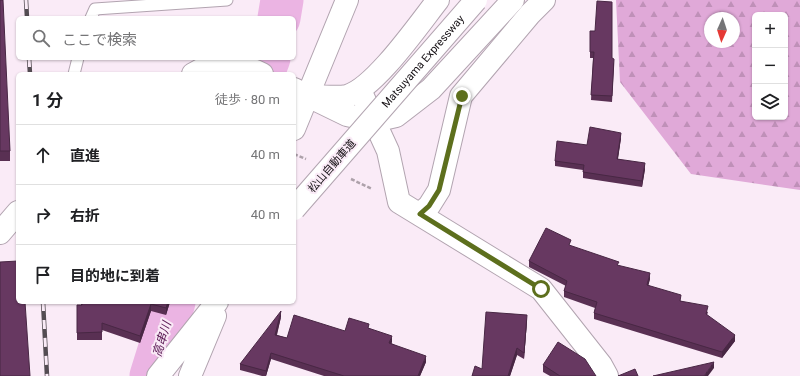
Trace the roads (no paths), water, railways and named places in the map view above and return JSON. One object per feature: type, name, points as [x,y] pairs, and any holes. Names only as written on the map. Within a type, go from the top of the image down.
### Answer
[{"type":"main road","points":[[296,119],[301,93],[347,0]]},
{"type":"main road","points":[[301,93],[346,96],[360,90],[373,80],[438,0]]},
{"type":"main road","name":"Matsuyama Expressway","points":[[372,122],[476,0]]},
{"type":"main road","points":[[301,93],[347,115],[372,122],[396,116],[431,89],[512,0]]},
{"type":"main road","points":[[420,214],[429,206],[439,190],[462,96],[530,14],[544,0]]},
{"type":"main road","points":[[197,72],[202,68],[222,65],[257,72]]},
{"type":"main road","points":[[360,90],[372,122],[388,151],[399,202],[541,289],[601,365],[607,376]]},
{"type":"main road","name":"松山自動車道","points":[[296,208],[372,122]]},
{"type":"main road","points":[[0,233],[16,214]]},
{"type":"main road","points":[[158,376],[215,304]]},
{"type":"main road","points":[[190,376],[220,304]]},
{"type":"lane","points":[[92,16],[95,8],[227,0]]},
{"type":"lane","points":[[74,72],[78,60]]},
{"type":"waterway","name":"高串川","points":[[279,16],[282,0]]},
{"type":"waterway","name":"高串川","points":[[264,72],[268,60]]},
{"type":"waterway","name":"高串川","points":[[151,376],[173,304]]},
{"type":"railway","points":[[26,0],[27,16]]},
{"type":"railway","points":[[29,60],[30,72]]},
{"type":"railway","points":[[43,304],[47,376]]}]
